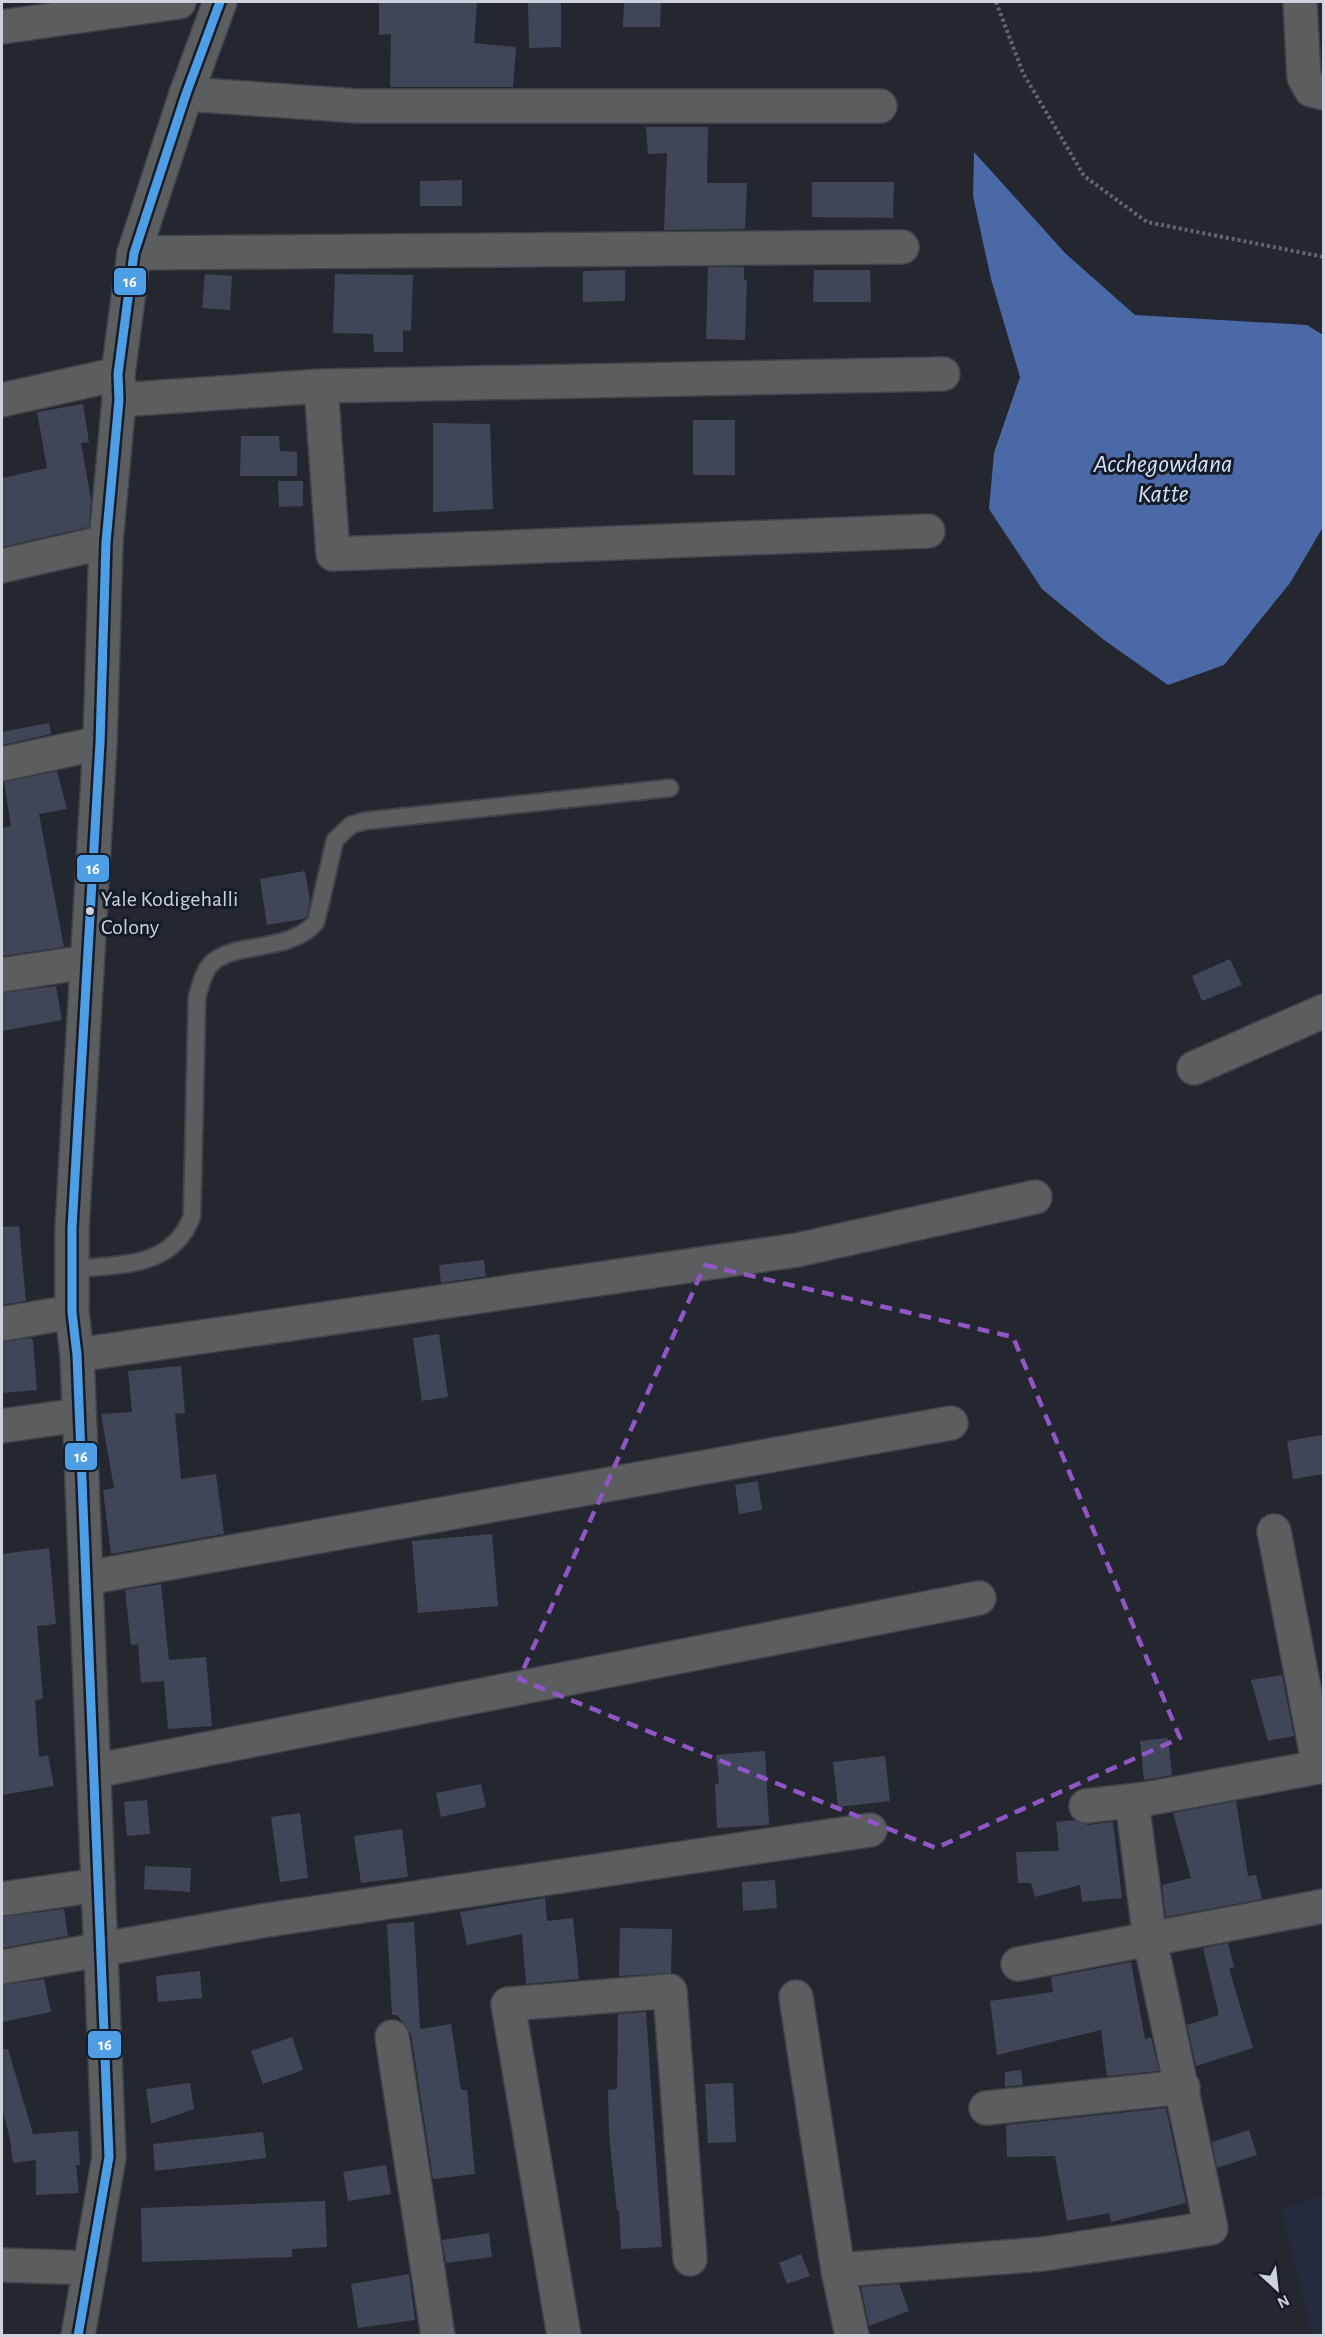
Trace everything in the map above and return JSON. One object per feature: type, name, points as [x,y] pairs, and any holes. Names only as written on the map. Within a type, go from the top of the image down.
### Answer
[{"type":"street","points":[[2,27],[179,2]]},
{"type":"street","points":[[78,2336],[109,2157],[80,1415],[72,1312],[74,1269],[72,1228],[100,743],[106,542],[119,387],[134,253],[186,94],[220,2]]},
{"type":"street","points":[[1300,2],[1304,77],[1311,90],[1323,93]]},
{"type":"street","points":[[186,94],[358,106],[880,106]]},
{"type":"street","points":[[134,253],[902,247]]},
{"type":"street","points":[[2,400],[119,387],[321,386],[943,374]]},
{"type":"street","points":[[321,386],[333,554],[928,531]]},
{"type":"street","points":[[2,566],[106,542]]},
{"type":"street","points":[[2,764],[100,743]]},
{"type":"street","points":[[2,975],[87,962]]},
{"type":"street","points":[[1194,1068],[1323,1011]]},
{"type":"street","points":[[77,1354],[797,1250],[1035,1197]]},
{"type":"street","points":[[2,1324],[72,1312]]},
{"type":"street","points":[[2,1426],[80,1415]]},
{"type":"street","points":[[86,1578],[951,1423]]},
{"type":"street","points":[[1086,1806],[1132,1801],[1321,1767],[1274,1531]]},
{"type":"street","points":[[94,1771],[978,1598]]},
{"type":"street","points":[[838,2270],[1043,2254],[1211,2228],[1183,2087],[1150,1940],[1132,1801]]},
{"type":"street","points":[[2,1967],[261,1921],[870,1830]]},
{"type":"street","points":[[2,1899],[98,1885]]},
{"type":"street","points":[[1018,1964],[1323,1906]]},
{"type":"street","points":[[564,2336],[508,2004],[670,1991],[690,2259]]},
{"type":"street","points":[[796,1997],[838,2270],[852,2336]]},
{"type":"street","points":[[392,2037],[438,2336]]},
{"type":"street","points":[[986,2108],[1183,2087]]},
{"type":"street","points":[[2,2265],[90,2268]]},
{"type":"lane","points":[[74,1269],[126,1264],[158,1256],[179,1241],[186,1231],[192,1216],[197,997],[206,972],[221,957],[293,938],[310,929],[316,922],[335,840],[341,832],[364,820],[670,788]]},
{"type":"path","points":[[996,2],[1023,73],[1084,176],[1147,222],[1323,257]]},
{"type":"highlighted area","points":[[705,1265],[1013,1337],[1180,1738],[936,1848],[519,1679]]},
{"type":"shaded area","points":[[1323,2195],[1323,2335],[1312,2335],[1281,2209]]},
{"type":"water","name":"Acchegowdana Katte","points":[[974,152],[1065,253],[1135,315],[1307,325],[1323,335],[1323,527],[1290,583],[1224,665],[1168,685],[1104,640],[1042,589],[989,509],[994,453],[1020,377],[991,279],[973,196]]},
{"type":"building","points":[[379,2],[477,2],[474,43],[516,47],[513,87],[390,87],[391,34],[379,35]]},
{"type":"building","points":[[528,2],[561,2],[561,47],[529,48]]},
{"type":"building","points":[[624,2],[661,2],[660,27],[623,27]]},
{"type":"building","points":[[646,127],[708,127],[707,183],[747,183],[745,229],[664,230],[667,153],[648,154]]},
{"type":"building","points":[[462,180],[462,206],[420,206],[420,181]]},
{"type":"building","points":[[812,182],[894,182],[893,218],[812,217]]},
{"type":"building","points":[[708,267],[744,267],[744,280],[747,280],[745,340],[706,339]]},
{"type":"building","points":[[625,270],[625,301],[583,302],[583,271]]},
{"type":"building","points":[[814,270],[870,270],[871,302],[813,302]]},
{"type":"building","points":[[205,274],[232,276],[230,310],[202,308]]},
{"type":"building","points":[[335,274],[413,275],[411,331],[403,330],[403,352],[374,352],[373,334],[333,333]]},
{"type":"building","points":[[83,404],[89,442],[81,443],[91,499],[89,527],[2,547],[2,478],[47,468],[37,412]]},
{"type":"building","points":[[693,420],[735,420],[735,475],[693,475]]},
{"type":"building","points":[[433,423],[490,424],[493,509],[433,512]]},
{"type":"building","points":[[241,436],[279,436],[280,451],[297,452],[297,476],[240,476]]},
{"type":"building","points":[[278,481],[303,481],[303,506],[279,507]]},
{"type":"building","points":[[49,723],[51,734],[2,745],[2,732]]},
{"type":"building","points":[[57,771],[67,809],[39,814],[64,947],[2,956],[2,828],[11,826],[4,782]]},
{"type":"building","points":[[305,871],[310,900],[307,916],[303,919],[267,925],[260,879]]},
{"type":"building","points":[[1230,959],[1242,985],[1202,1001],[1192,976]]},
{"type":"building","points":[[56,986],[62,1020],[2,1031],[2,993]]},
{"type":"building","points":[[19,1226],[26,1301],[2,1305],[2,1227]]},
{"type":"building","points":[[484,1260],[486,1276],[441,1283],[439,1265]]},
{"type":"building","points":[[439,1334],[448,1397],[422,1401],[413,1338]]},
{"type":"building","points":[[30,1338],[33,1340],[37,1390],[2,1393],[2,1342]]},
{"type":"building","points":[[181,1366],[185,1413],[175,1414],[181,1479],[216,1474],[224,1534],[111,1554],[103,1490],[114,1488],[101,1414],[132,1412],[128,1371]]},
{"type":"building","points":[[1323,1435],[1323,1474],[1293,1479],[1287,1441]]},
{"type":"building","points":[[758,1481],[762,1510],[739,1514],[735,1485]]},
{"type":"building","points":[[492,1534],[498,1606],[418,1613],[412,1541]]},
{"type":"building","points":[[49,1548],[56,1624],[37,1626],[43,1699],[35,1700],[39,1757],[48,1755],[54,1786],[2,1795],[2,1554]]},
{"type":"building","points":[[161,1584],[169,1660],[206,1657],[212,1726],[168,1729],[164,1681],[141,1683],[138,1644],[131,1645],[125,1590]]},
{"type":"building","points":[[1282,1675],[1294,1736],[1268,1741],[1251,1680]]},
{"type":"building","points":[[1168,1738],[1172,1775],[1144,1780],[1140,1741]]},
{"type":"building","points":[[765,1751],[769,1825],[717,1828],[715,1784],[719,1784],[716,1755]]},
{"type":"building","points":[[885,1756],[890,1801],[838,1807],[833,1762]]},
{"type":"building","points":[[481,1784],[486,1807],[441,1817],[436,1793]]},
{"type":"building","points":[[147,1800],[150,1834],[127,1836],[124,1802]]},
{"type":"building","points":[[1236,1801],[1248,1876],[1256,1875],[1262,1899],[1166,1917],[1162,1885],[1191,1878],[1173,1813]]},
{"type":"building","points":[[300,1813],[308,1878],[280,1882],[271,1817]]},
{"type":"building","points":[[1074,1820],[1088,1825],[1113,1822],[1122,1898],[1082,1902],[1080,1885],[1035,1897],[1031,1883],[1018,1883],[1016,1852],[1059,1851],[1056,1822]]},
{"type":"building","points":[[402,1829],[408,1877],[361,1883],[354,1836]]},
{"type":"building","points":[[145,1866],[191,1868],[190,1892],[144,1889]]},
{"type":"building","points":[[775,1880],[777,1908],[743,1911],[742,1882]]},
{"type":"building","points":[[545,1898],[547,1921],[573,1918],[579,1979],[526,1984],[522,1934],[467,1945],[460,1912]]},
{"type":"building","points":[[64,1909],[68,1936],[2,1948],[2,1917]]},
{"type":"building","points":[[414,1922],[420,2029],[451,2024],[461,2090],[467,2090],[475,2174],[433,2179],[411,2034],[397,2015],[392,2015],[387,1924]]},
{"type":"building","points":[[620,1928],[672,1929],[671,1973],[619,1976]]},
{"type":"building","points":[[1228,1943],[1234,1967],[1229,1969],[1253,2048],[1196,2066],[1187,2025],[1219,2015],[1203,1948]]},
{"type":"building","points":[[1131,1962],[1145,2039],[1151,2037],[1159,2071],[1107,2076],[1101,2030],[997,2055],[990,2001],[1053,1992],[1051,1977]]},
{"type":"building","points":[[200,1971],[202,1998],[158,2002],[156,1976]]},
{"type":"building","points":[[44,1979],[51,2012],[2,2022],[2,1985]]},
{"type":"building","points":[[646,2012],[662,2247],[621,2249],[619,2210],[617,2211],[609,2134],[608,2090],[617,2089],[618,2014]]},
{"type":"building","points":[[292,2037],[303,2070],[263,2084],[251,2051]]},
{"type":"building","points":[[2,2049],[8,2049],[33,2134],[78,2131],[80,2165],[76,2165],[79,2193],[36,2195],[36,2160],[13,2163],[2,2108]]},
{"type":"building","points":[[1021,2070],[1023,2085],[1005,2087],[1005,2072]]},
{"type":"building","points":[[190,2083],[194,2109],[151,2124],[146,2089]]},
{"type":"building","points":[[733,2083],[736,2142],[708,2143],[705,2084]]},
{"type":"building","points":[[1166,2108],[1186,2203],[1111,2222],[1109,2213],[1067,2221],[1055,2156],[1007,2157],[1006,2125]]},
{"type":"building","points":[[1249,2130],[1257,2155],[1217,2168],[1212,2142]]},
{"type":"building","points":[[263,2132],[266,2158],[155,2171],[153,2144]]},
{"type":"building","points":[[386,2165],[391,2194],[348,2201],[343,2172]]},
{"type":"building","points":[[325,2201],[327,2247],[292,2249],[292,2257],[142,2262],[141,2208]]},
{"type":"building","points":[[489,2233],[492,2257],[446,2263],[442,2240]]},
{"type":"building","points":[[801,2254],[810,2276],[787,2284],[779,2263]]},
{"type":"building","points":[[409,2274],[415,2320],[358,2328],[351,2284]]},
{"type":"building","points":[[899,2284],[909,2311],[869,2326],[861,2287]]},
{"type":"transit line","name":"16","points":[[78,2336],[109,2157],[77,1355],[72,1312],[72,1228],[100,743],[106,542],[119,400],[118,374],[134,253],[186,94],[220,2]]},
{"type":"place","name":"Yale Kodigehalli Colony","points":[[90,911]]}]
